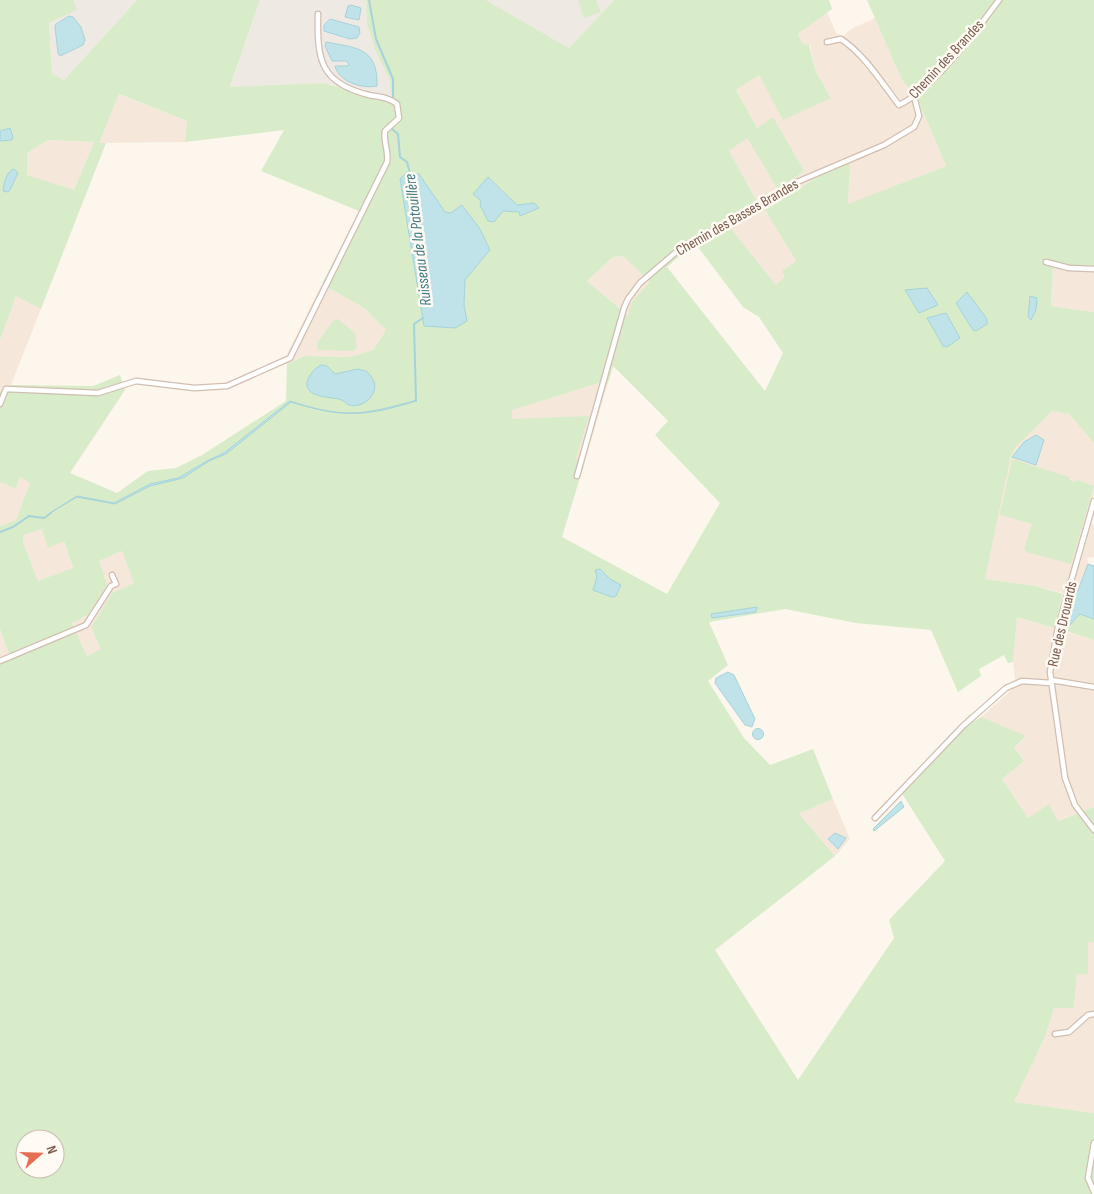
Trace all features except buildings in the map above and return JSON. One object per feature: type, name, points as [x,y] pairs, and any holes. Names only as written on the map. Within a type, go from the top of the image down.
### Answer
[{"type":"street","name":"Chemin des Brandes","points":[[827,42],[841,40],[853,47],[866,60],[899,105],[914,96],[954,56],[998,0]]},
{"type":"street","points":[[0,404],[6,389],[98,393],[136,382],[194,388],[227,386],[290,358],[387,162],[388,156],[384,140],[385,131],[400,118],[397,104],[390,98],[370,95],[341,85],[328,73],[318,48],[318,14]]},
{"type":"street","name":"Chemin des Basses Brandes","points":[[578,476],[624,308],[633,291],[669,256],[682,247],[754,209],[797,182],[884,145],[914,127],[918,122],[919,116],[914,96]]},
{"type":"street","points":[[1046,262],[1069,268],[1094,269]]},
{"type":"street","name":"Rue des Drouards","points":[[1094,501],[1058,627],[1051,660],[1051,682],[1065,778],[1075,805],[1094,830]]},
{"type":"street","points":[[0,661],[86,625],[111,586],[116,584],[112,575]]},
{"type":"street","points":[[875,818],[963,726],[1006,688],[1022,681],[1094,686]]},
{"type":"street","points":[[1055,1034],[1069,1032],[1088,1015],[1094,1014]]},
{"type":"street","points":[[1094,1143],[1088,1178],[1094,1192]]},
{"type":"shaded area","points":[[73,0],[137,0],[64,80],[52,74],[49,23],[76,10]]},
{"type":"shaded area","points":[[260,0],[366,0],[367,24],[376,52],[389,79],[392,99],[387,101],[324,83],[230,88]]},
{"type":"shaded area","points":[[486,0],[614,0],[569,48]]},
{"type":"shaded area","points":[[827,12],[836,33],[843,36],[851,29],[875,18],[902,80],[918,100],[946,166],[848,205],[849,163],[816,178],[765,210],[796,261],[782,271],[786,277],[776,285],[725,221],[757,201],[729,151],[747,138],[778,190],[772,118],[757,128],[736,90],[759,75],[831,98],[816,72],[810,45],[803,44],[798,34]]},
{"type":"shaded area","points":[[118,94],[187,121],[185,142],[98,143]]},
{"type":"shaded area","points":[[48,140],[94,142],[74,190],[27,176],[27,152]]},
{"type":"shaded area","points":[[623,256],[650,282],[629,315],[587,281],[613,257]]},
{"type":"shaded area","points":[[1053,263],[1094,265],[1094,312],[1051,306]]},
{"type":"shaded area","points":[[322,284],[364,308],[386,330],[373,350],[350,357],[305,356],[287,364],[287,354]]},
{"type":"shaded area","points":[[16,295],[41,309],[7,395],[0,391],[0,340]]},
{"type":"shaded area","points":[[599,383],[608,383],[585,461],[576,458],[512,419],[511,410]]},
{"type":"shaded area","points":[[1052,411],[1069,414],[1094,443],[1094,514],[1091,523],[1094,525],[1094,557],[1087,558],[1088,564],[1074,596],[1035,586],[985,579],[1011,456],[1016,447]]},
{"type":"shaded area","points":[[20,477],[31,482],[16,520],[0,526],[0,482],[16,489]]},
{"type":"shaded area","points":[[42,529],[64,541],[73,569],[38,581],[23,542],[24,535]]},
{"type":"shaded area","points":[[122,551],[135,583],[112,593],[102,649],[87,656],[72,623],[88,615],[99,561]]},
{"type":"shaded area","points":[[1017,617],[1094,640],[1094,807],[1057,821],[1028,818],[1002,779],[1024,761],[1014,748],[1026,737],[981,717],[1016,686],[1013,662]]},
{"type":"shaded area","points":[[0,629],[9,653],[0,658]]},
{"type":"shaded area","points":[[833,799],[850,839],[835,856],[799,814]]},
{"type":"shaded area","points":[[1088,942],[1094,942],[1094,1113],[1014,1102],[1045,1037],[1054,1007],[1074,1008],[1077,973]]},
{"type":"green space","points":[[0,0],[73,0],[77,10],[49,23],[52,74],[64,80],[137,0],[260,0],[230,87],[324,83],[387,101],[392,99],[389,79],[376,52],[367,24],[366,0],[486,0],[569,48],[614,0],[829,0],[832,9],[798,34],[803,44],[809,45],[816,72],[831,98],[783,120],[759,75],[736,90],[757,128],[773,117],[804,171],[778,190],[747,138],[729,151],[757,201],[725,221],[776,285],[785,277],[782,271],[796,261],[765,210],[816,178],[850,163],[848,204],[946,166],[918,100],[902,80],[867,0],[1094,0],[1094,265],[1053,263],[1051,306],[1094,312],[1094,443],[1069,414],[1052,411],[1016,447],[1011,456],[985,579],[1035,586],[1063,594],[1054,628],[1017,617],[1013,662],[1008,663],[1004,655],[979,669],[981,676],[958,692],[931,630],[856,623],[785,609],[709,622],[728,665],[708,681],[744,738],[770,765],[813,749],[833,799],[799,814],[835,856],[715,950],[798,1080],[894,938],[889,920],[945,861],[899,789],[970,714],[974,721],[981,717],[1026,736],[1014,748],[1024,761],[1002,779],[1028,818],[1049,804],[1058,821],[1094,807],[1094,942],[1088,942],[1088,974],[1077,974],[1074,1008],[1054,1008],[1045,1037],[1014,1102],[1094,1113],[1094,1194],[0,1194],[0,663],[11,659],[0,629],[0,526],[16,520],[30,483],[20,477],[16,489],[0,482],[0,391],[7,395],[11,385],[93,386],[120,375],[125,390],[70,473],[117,493],[148,471],[176,468],[202,455],[286,401],[287,364],[305,356],[350,357],[373,350],[386,330],[364,308],[322,284],[359,211],[261,171],[284,130],[185,142],[187,121],[119,94],[99,143],[106,143],[41,309],[16,296],[0,340],[0,141],[11,140],[9,128],[0,131]],"holes":[[[48,140],[94,142],[74,190],[27,175],[27,153]],[[18,173],[8,192],[3,191],[4,183]],[[488,177],[517,205],[534,203],[520,215],[519,212],[503,211],[493,222],[488,221],[480,205]],[[400,179],[433,196],[445,212],[451,214],[462,205],[480,229],[490,250],[465,280],[464,305],[467,321],[424,326]],[[695,243],[743,307],[759,317],[783,353],[765,391],[667,267]],[[623,256],[650,282],[632,302],[628,315],[587,281],[613,257]],[[613,366],[668,421],[655,435],[720,503],[667,594],[562,537],[585,461],[576,458],[589,416],[512,419],[512,410],[599,383],[608,383]],[[42,529],[48,548],[64,541],[73,568],[38,581],[23,542],[24,535]],[[122,551],[134,583],[112,593],[91,627],[101,649],[87,656],[72,623],[88,615],[107,585],[99,561]]]},
{"type":"green space","points":[[578,0],[596,0],[601,12],[584,18]]},
{"type":"green space","points":[[338,319],[355,333],[357,348],[353,351],[318,350],[317,343],[333,321]]},
{"type":"green space","points":[[1012,459],[1069,477],[1074,482],[1077,480],[1094,486],[1071,564],[1026,552],[1024,549],[1032,524],[1000,515]]},
{"type":"green space","points":[[1080,614],[1094,619],[1094,640],[1066,631]]},
{"type":"water","points":[[348,6],[361,8],[359,20],[345,17]]},
{"type":"water","points":[[69,16],[73,17],[81,27],[85,40],[83,45],[60,56],[55,27],[56,24]]},
{"type":"water","points":[[330,19],[359,27],[360,33],[357,38],[350,39],[324,31],[324,25]]},
{"type":"water","points":[[326,42],[356,48],[369,57],[374,64],[377,86],[358,85],[341,76],[335,66],[348,66],[349,64],[346,61],[332,61],[325,46]]},
{"type":"water","points":[[10,128],[12,140],[0,141],[0,131]]},
{"type":"water","points":[[14,169],[18,173],[10,190],[8,192],[3,191],[7,175]]},
{"type":"water","points":[[407,172],[419,174],[445,212],[451,213],[462,205],[480,229],[490,250],[465,280],[464,305],[467,321],[455,328],[424,326],[400,179]]},
{"type":"water","points":[[488,177],[517,205],[534,203],[539,208],[520,216],[519,212],[503,211],[494,222],[488,221],[480,205],[481,201],[473,194]]},
{"type":"water","points":[[927,288],[938,305],[919,313],[905,290]]},
{"type":"water","points":[[967,292],[987,319],[987,324],[976,331],[973,330],[956,303]]},
{"type":"water","points":[[1030,296],[1037,298],[1036,310],[1031,320],[1028,317]]},
{"type":"water","points":[[946,313],[960,338],[947,347],[943,346],[927,318]]},
{"type":"water","points":[[321,365],[327,366],[335,374],[358,369],[366,371],[374,382],[375,388],[372,395],[364,403],[353,406],[340,399],[323,397],[312,393],[308,389],[308,379],[313,371]]},
{"type":"water","points":[[417,400],[367,413],[354,413],[368,412]]},
{"type":"water","points":[[290,401],[303,405],[291,402],[226,454],[209,461],[183,478],[150,486],[115,504],[77,497],[50,513],[77,496],[114,503],[150,484],[178,478],[207,461],[224,453]]},
{"type":"water","points":[[1036,435],[1044,440],[1036,465],[1012,457],[1024,442]]},
{"type":"water","points":[[1088,564],[1094,566],[1094,619],[1080,614],[1070,625],[1062,625],[1068,605],[1078,590]]},
{"type":"water","points":[[600,569],[610,579],[621,585],[616,596],[612,597],[593,590],[597,577],[595,570]]},
{"type":"water","points":[[757,607],[756,612],[712,618],[711,614]]},
{"type":"water","points":[[728,672],[734,675],[755,719],[752,727],[745,725],[715,683],[716,678]]},
{"type":"water","points":[[756,729],[760,729],[763,734],[762,738],[756,739],[753,736],[753,732]]},
{"type":"water","points":[[901,801],[904,807],[874,831],[873,829]]},
{"type":"water","points":[[835,833],[846,838],[838,849],[828,839]]},
{"type":"waterway","name":"Ruisseau de la Patouillère","points":[[369,0],[376,39],[393,79],[393,97]]},
{"type":"waterway","name":"Ruisseau de la Patouillère","points":[[392,129],[398,134],[400,157],[407,162],[410,174]]},
{"type":"waterway","name":"Ruisseau de la Patouillère","points":[[416,401],[414,324],[423,318]]},
{"type":"waterway","name":"Ruisseau de la Patouillère","points":[[0,532],[13,527],[29,516],[44,518],[51,513]]}]
